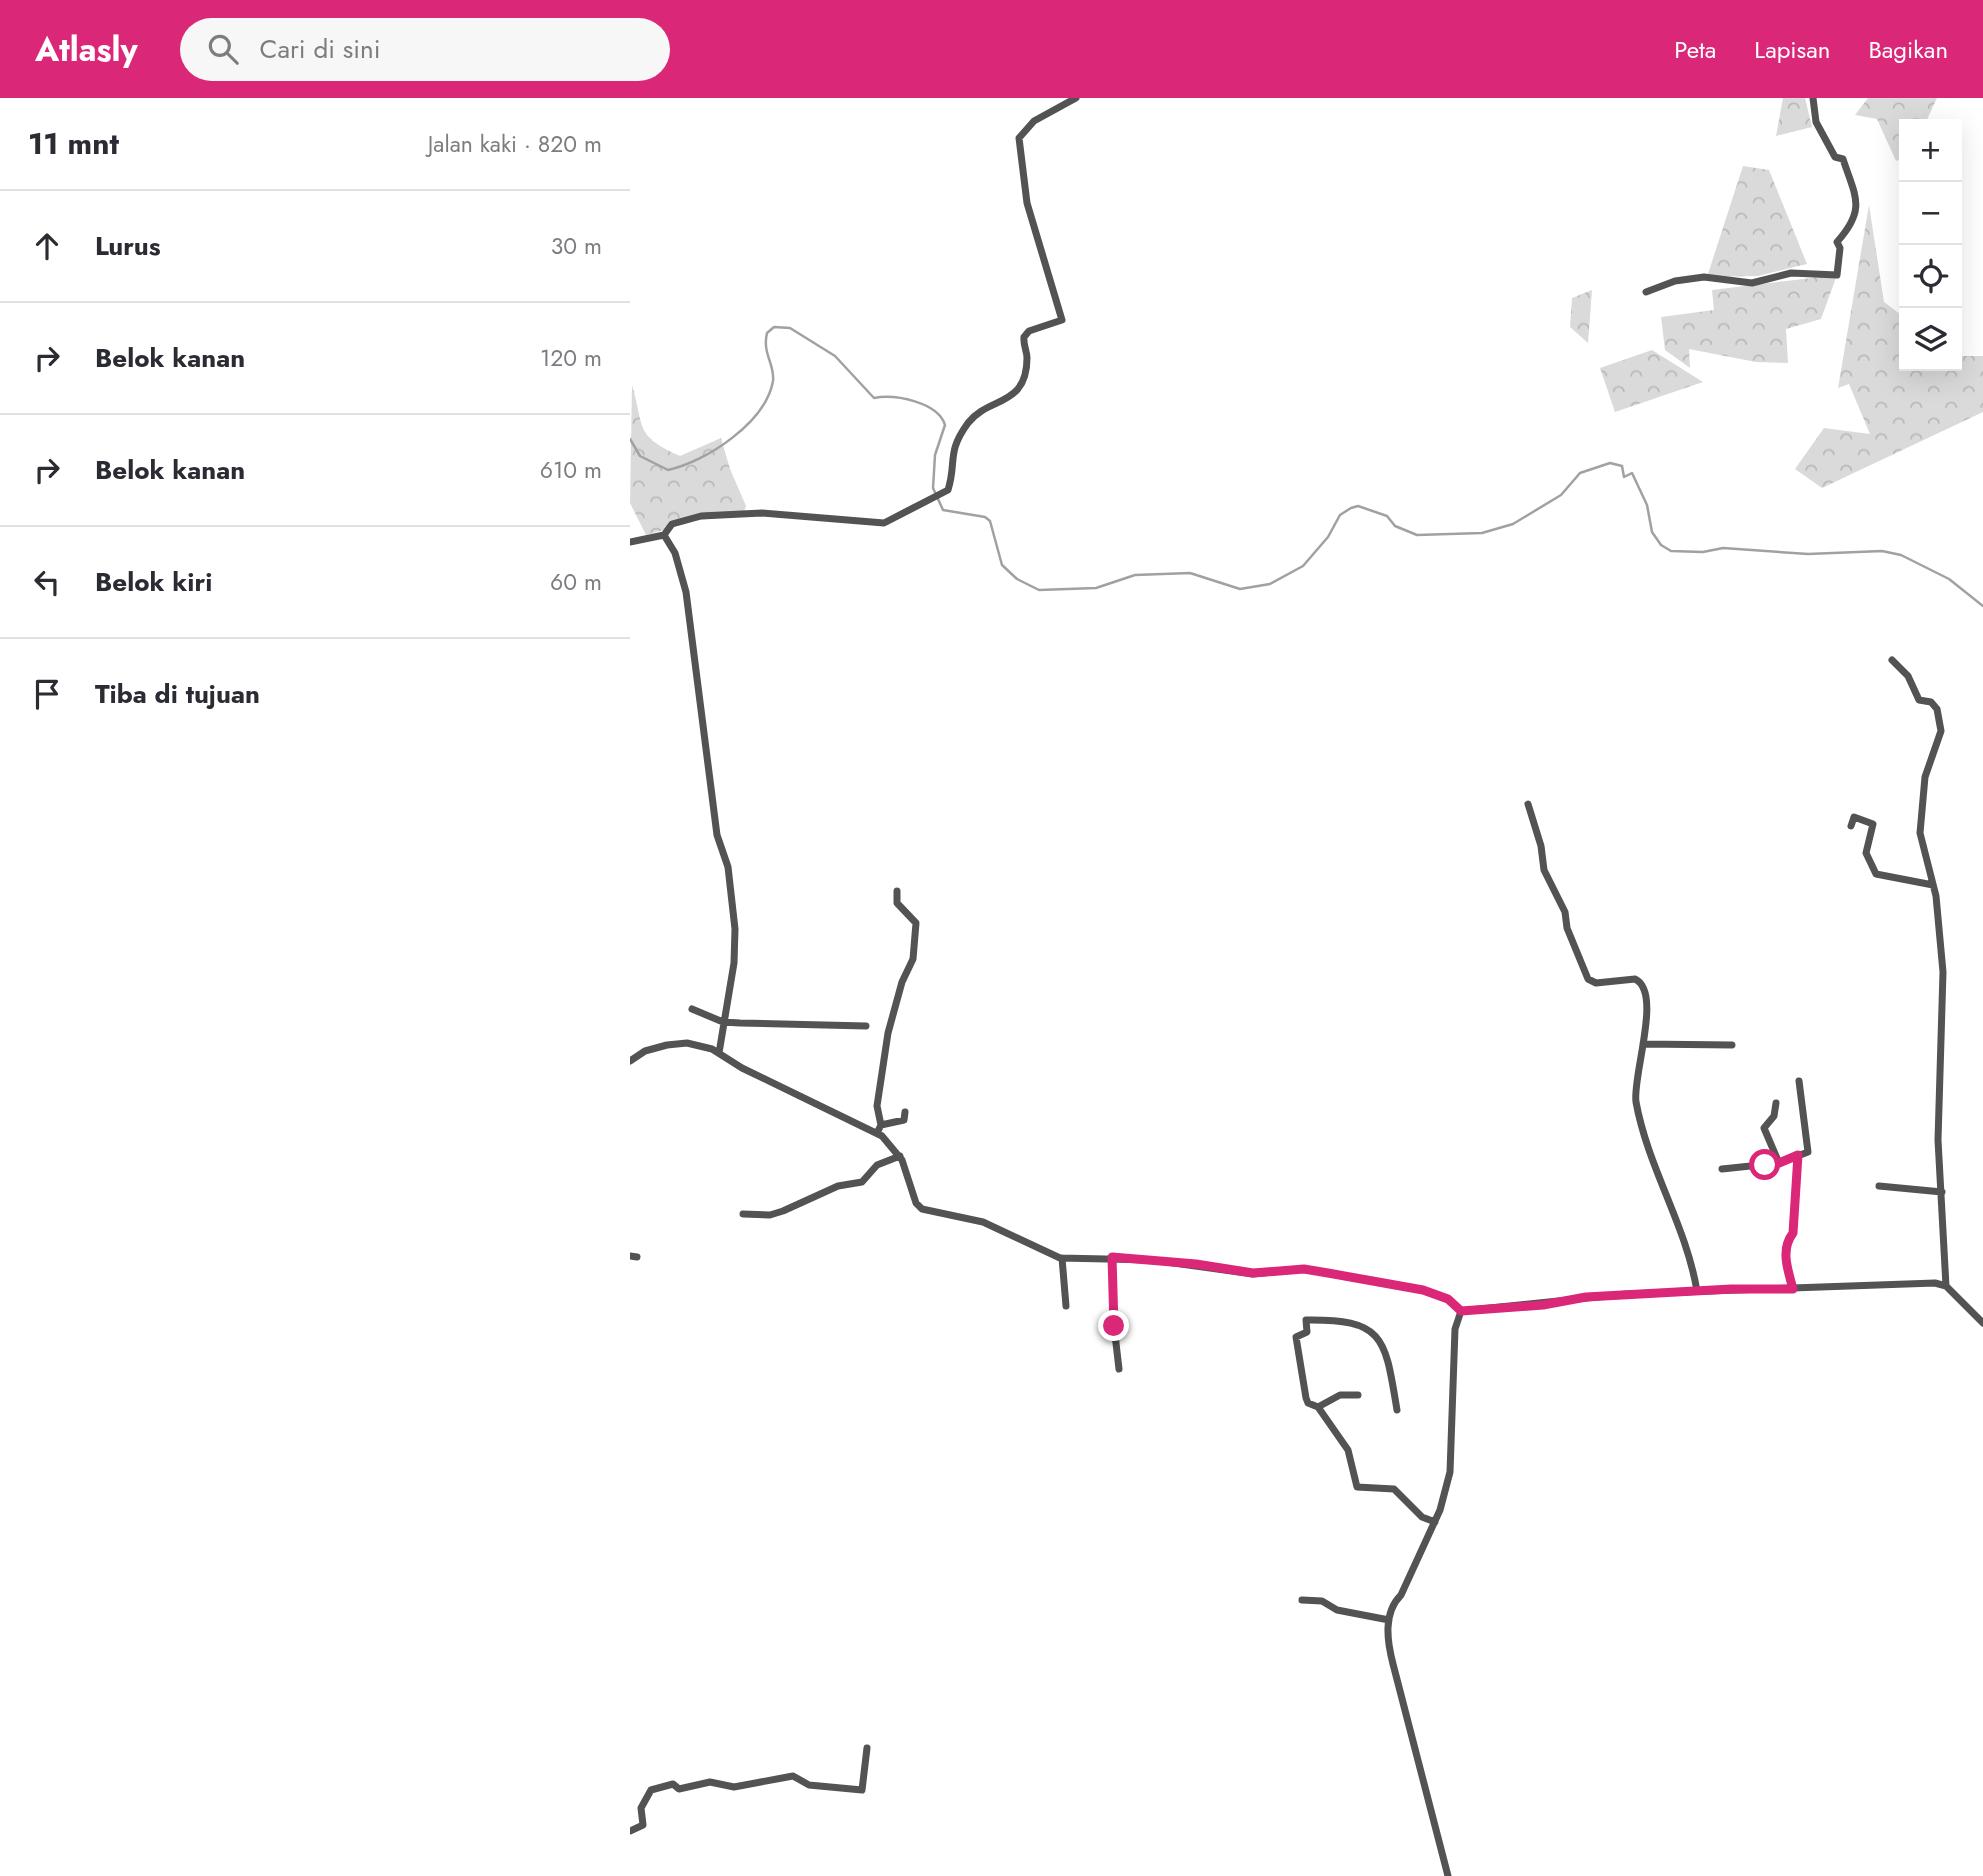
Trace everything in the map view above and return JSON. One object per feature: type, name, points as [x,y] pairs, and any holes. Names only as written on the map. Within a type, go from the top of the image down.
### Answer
[{"type":"street","points":[[630,542],[664,535],[671,524],[701,516],[762,513],[884,523],[950,489],[952,451],[970,421],[980,411],[1014,395],[1022,382],[1027,358],[1024,337],[1029,331],[1062,320],[1027,202],[1019,138],[1024,129],[1034,121],[1076,98]]},
{"type":"street","points":[[1646,292],[1675,281],[1704,276],[1752,282],[1791,273],[1837,275],[1840,248],[1837,242],[1858,211],[1858,199],[1843,159],[1835,157],[1819,128],[1813,98]]},
{"type":"street","points":[[664,535],[675,554],[686,592],[717,835],[728,867],[735,929],[734,963],[719,1053]]},
{"type":"street","points":[[1892,660],[1909,676],[1919,700],[1931,702],[1937,709],[1941,731],[1926,776],[1920,823],[1922,850],[1933,885],[1943,972],[1938,1140],[1946,1286]]},
{"type":"street","points":[[1528,804],[1541,846],[1544,870],[1565,912],[1566,926],[1588,979],[1596,983],[1635,979],[1641,982],[1647,1005],[1636,1101],[1662,1189],[1688,1250],[1698,1291]]},
{"type":"street","points":[[1851,826],[1854,817],[1873,824],[1866,853],[1876,874],[1933,885]]},
{"type":"street","points":[[879,1129],[877,1106],[888,1033],[902,982],[914,959],[916,923],[897,903],[897,891]]},
{"type":"street","points":[[692,1009],[723,1022],[866,1026]]},
{"type":"street","points":[[630,1061],[645,1051],[677,1044],[703,1046],[719,1053],[742,1068],[879,1129],[900,1156],[916,1203],[922,1209],[983,1222],[1041,1252],[1062,1258],[1112,1257],[1196,1264],[1253,1273],[1304,1269],[1423,1290],[1448,1299],[1461,1311],[1543,1305],[1586,1297],[1935,1283],[1946,1286],[1983,1324]]},
{"type":"street","points":[[1643,1044],[1732,1045]]},
{"type":"street","points":[[1722,1169],[1779,1163],[1809,1150],[1799,1081]]},
{"type":"street","points":[[1776,1103],[1774,1116],[1764,1128],[1779,1163]]},
{"type":"street","points":[[879,1129],[904,1120],[905,1112]]},
{"type":"street","points":[[1793,1289],[1785,1258],[1787,1242],[1793,1233],[1798,1155]]},
{"type":"street","points":[[743,1214],[770,1215],[838,1186],[862,1182],[877,1165],[900,1156]]},
{"type":"street","points":[[1879,1186],[1942,1192]]},
{"type":"street","points":[[1112,1257],[1114,1326],[1119,1369]]},
{"type":"street","points":[[1062,1258],[1066,1306]]},
{"type":"street","points":[[1448,1876],[1391,1656],[1389,1620],[1394,1602],[1401,1595],[1435,1522],[1450,1472],[1455,1329],[1461,1311]]},
{"type":"street","points":[[1396,1410],[1384,1348],[1374,1331],[1343,1320],[1306,1321],[1307,1332],[1296,1337],[1306,1398],[1308,1403],[1318,1407],[1348,1450],[1357,1487],[1395,1489],[1422,1517],[1435,1522]]},
{"type":"street","points":[[1318,1407],[1338,1396],[1358,1395]]},
{"type":"street","points":[[1302,1600],[1322,1601],[1337,1610],[1389,1620]]},
{"type":"street","points":[[630,1831],[643,1825],[641,1808],[651,1790],[673,1784],[679,1788],[708,1782],[734,1787],[793,1776],[809,1785],[862,1790],[867,1748]]},
{"type":"green space","points":[[1783,98],[1805,98],[1812,127],[1776,136]]},
{"type":"green space","points":[[1868,98],[1937,98],[1927,119],[1899,119],[1899,160],[1896,161],[1877,119],[1855,115]]},
{"type":"green space","points":[[1743,166],[1769,170],[1807,264],[1758,276],[1707,277]]},
{"type":"green space","points":[[1869,205],[1884,302],[1899,313],[1899,371],[1962,371],[1962,356],[1983,356],[1983,412],[1822,488],[1795,469],[1824,428],[1870,434],[1849,384],[1838,388]]},
{"type":"green space","points":[[1837,275],[1821,319],[1786,329],[1788,363],[1756,362],[1689,349],[1690,368],[1665,350],[1661,317],[1714,310],[1712,290]]},
{"type":"green space","points":[[1592,290],[1588,343],[1570,327],[1572,298]]},
{"type":"green space","points":[[1652,350],[1703,382],[1615,412],[1600,368]]},
{"type":"green space","points":[[632,385],[644,429],[648,436],[665,449],[680,456],[721,438],[730,469],[746,506],[743,515],[699,520],[646,535],[630,503]]},
{"type":"waterway","points":[[630,439],[640,456],[668,470],[683,466],[732,438],[747,425],[768,396],[773,375],[766,347],[767,333],[774,327],[790,328],[835,356],[874,398],[893,397],[915,401],[941,417],[945,425],[935,455],[933,488],[943,510],[985,517],[990,521],[1002,565],[1017,579],[1039,590],[1096,588],[1135,575],[1190,573],[1240,589],[1270,584],[1303,566],[1328,537],[1340,515],[1351,508],[1358,506],[1387,516],[1395,526],[1417,535],[1482,533],[1513,524],[1561,495],[1580,473],[1610,463],[1622,466],[1624,477],[1632,473],[1647,505],[1652,532],[1661,545],[1671,551],[1703,552],[1723,548],[1808,554],[1882,551],[1901,555],[1949,579],[1983,606]]},
{"type":"route","points":[[1114,1326],[1112,1257],[1196,1264],[1263,1274],[1304,1269],[1423,1290],[1448,1299],[1461,1311],[1543,1305],[1586,1297],[1731,1289],[1793,1289],[1785,1258],[1787,1242],[1793,1233],[1798,1155],[1779,1163],[1765,1165]]}]
